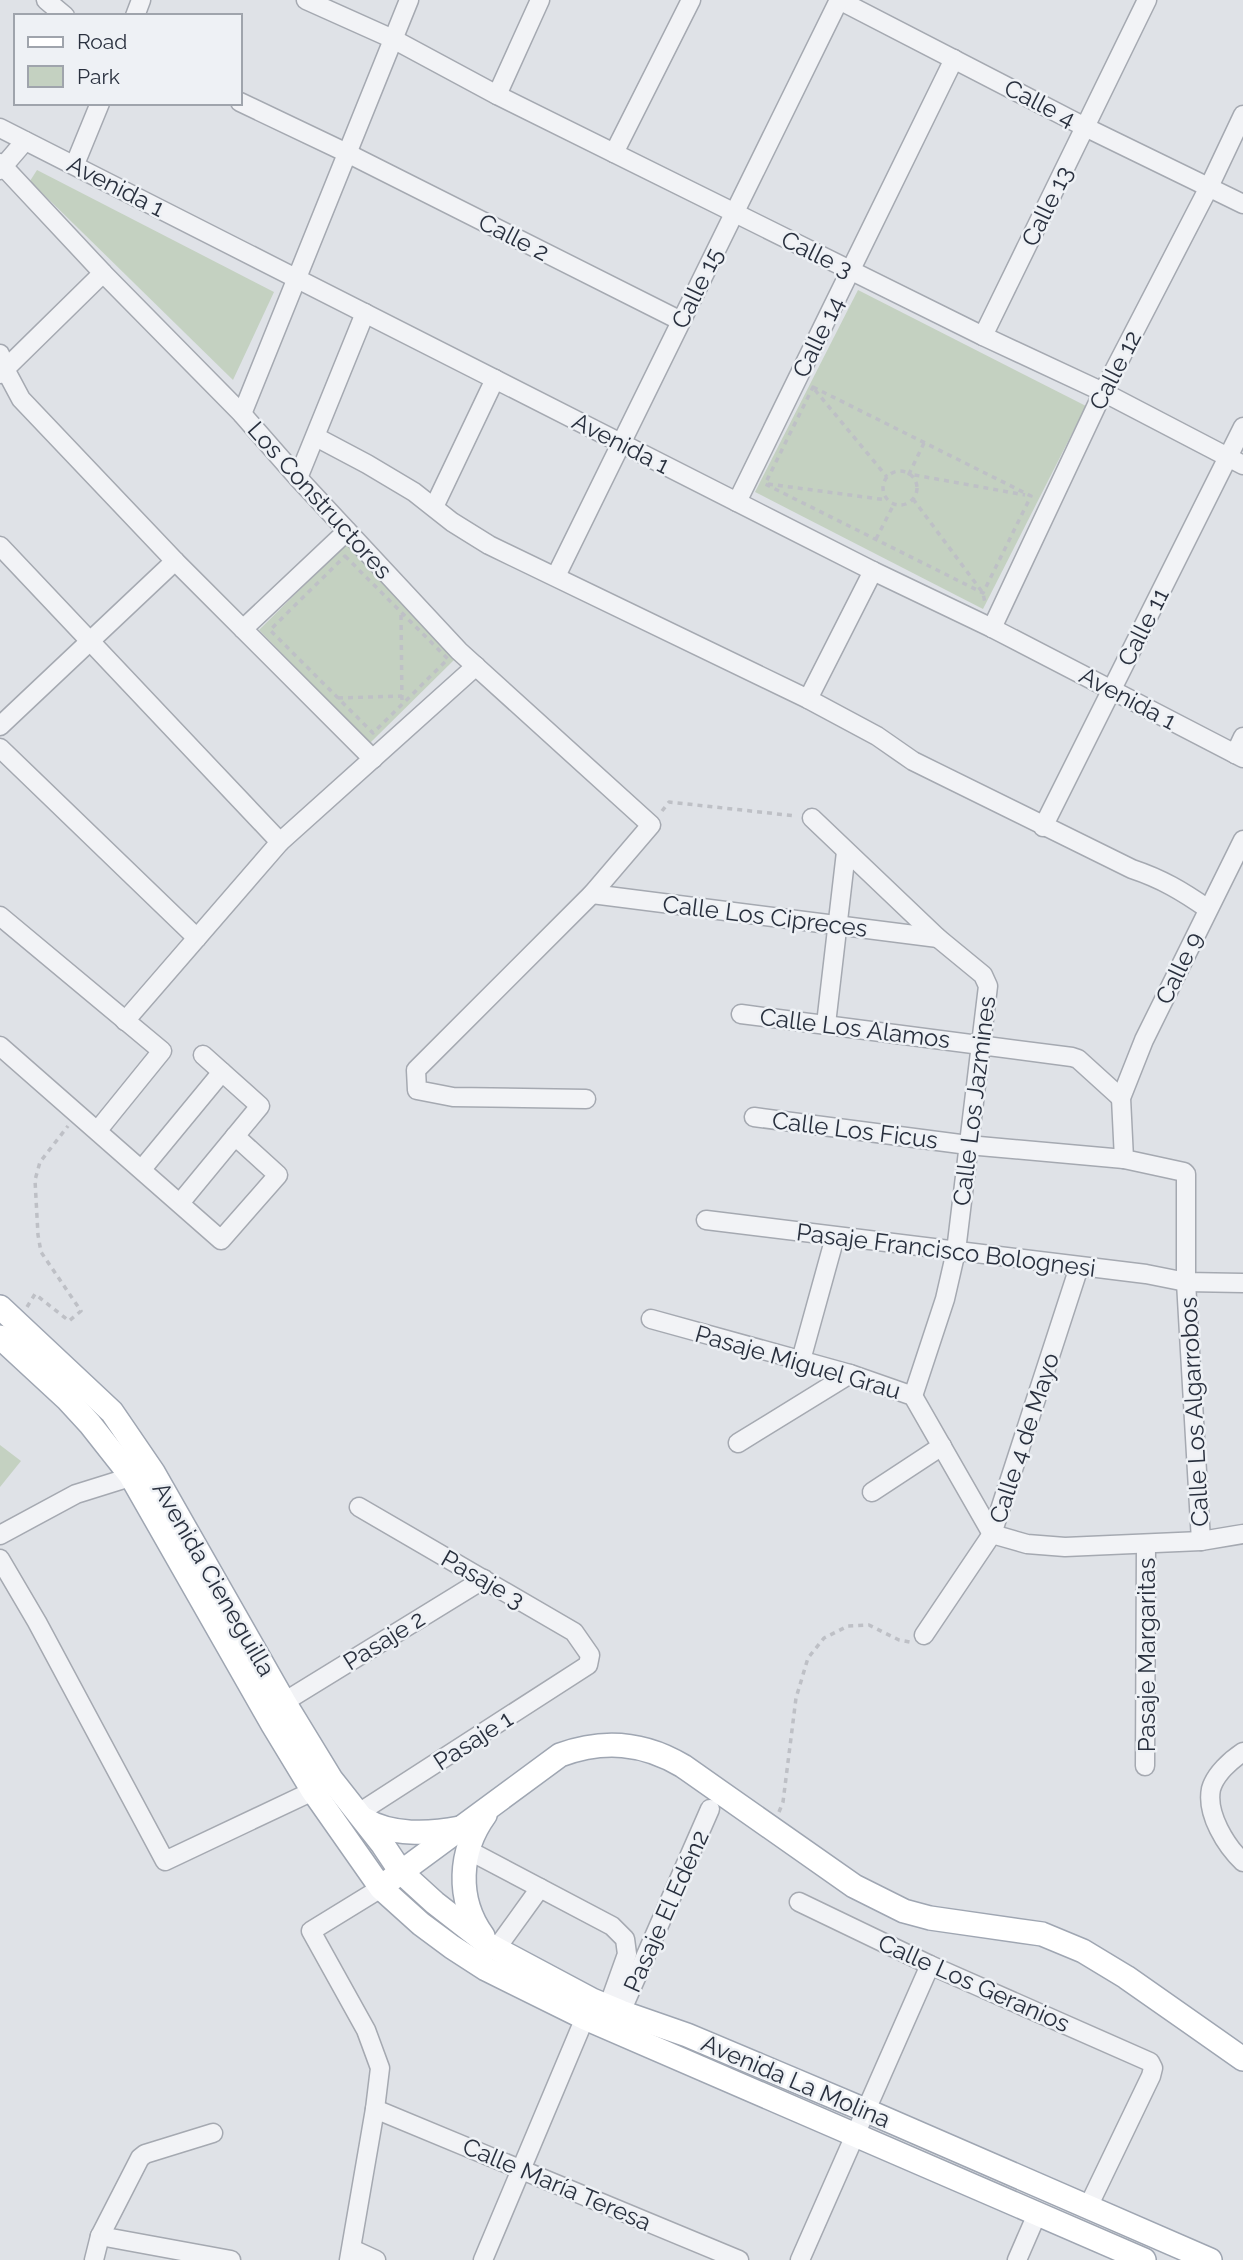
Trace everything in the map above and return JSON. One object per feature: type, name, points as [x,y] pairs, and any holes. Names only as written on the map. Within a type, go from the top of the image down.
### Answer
[{"type":"main road","name":"Avenida Cieneguilla","points":[[0,1307],[112,1412],[273,1726],[313,1791],[381,1888]]},
{"type":"main road","name":"Avenida Cieneguilla","points":[[0,1337],[142,1474],[331,1779],[383,1844],[401,1872]]},
{"type":"main road","points":[[381,1888],[560,1755],[603,1744],[652,1750],[683,1766],[854,1886],[904,1911],[930,1918],[1042,1934],[1083,1951],[1126,1977],[1243,2059]]},
{"type":"main road","points":[[493,1805],[476,1829],[464,1871],[467,1903],[472,1917],[493,1947]]},
{"type":"main road","points":[[357,1814],[373,1825],[393,1830],[430,1832],[463,1827]]},
{"type":"main road","name":"Avenida La Molina","points":[[401,1872],[435,1903],[493,1947],[602,2009],[855,2134],[1144,2260]]},
{"type":"main road","name":"Avenida La Molina","points":[[381,1888],[452,1947],[486,1969],[687,2035],[1210,2260]]},
{"type":"street","points":[[46,0],[63,14]]},
{"type":"street","points":[[306,0],[393,39]]},
{"type":"street","points":[[242,414],[409,0]]},
{"type":"street","points":[[497,96],[540,0]]},
{"type":"street","points":[[614,153],[691,0]]},
{"type":"street","name":"Calle 4","points":[[839,0],[1085,127],[1243,204]]},
{"type":"street","name":"Calle 15","points":[[556,576],[839,0]]},
{"type":"street","name":"Calle 13","points":[[983,336],[1147,0]]},
{"type":"street","name":"Calle 3","points":[[393,39],[497,96],[983,336],[1103,392],[1236,461]]},
{"type":"street","name":"Calle 14","points":[[737,502],[805,383],[851,271],[954,59]]},
{"type":"street","points":[[242,103],[347,153]]},
{"type":"street","points":[[75,164],[99,105]]},
{"type":"street","name":"Calle 12","points":[[992,628],[1103,392],[1209,187],[1243,115]]},
{"type":"street","name":"Avenida 1","points":[[0,128],[873,571],[992,628],[1239,756]]},
{"type":"street","points":[[1,166],[25,141]]},
{"type":"street","name":"Calle 2","points":[[347,153],[681,321]]},
{"type":"street","name":"Los Constructores","points":[[1,166],[242,414],[347,531],[475,666],[651,825]]},
{"type":"street","points":[[103,273],[2,366],[21,399],[175,561],[373,759]]},
{"type":"street","points":[[298,478],[365,313]]},
{"type":"street","points":[[434,507],[495,379]]},
{"type":"street","name":"Calle 11","points":[[1043,827],[1112,690],[1236,461],[1243,428]]},
{"type":"street","points":[[316,437],[385,474],[489,545],[808,699],[877,736],[913,761],[1043,827],[1132,869],[1160,878],[1208,909]]},
{"type":"street","points":[[243,629],[347,531]]},
{"type":"street","points":[[0,546],[280,842]]},
{"type":"street","points":[[0,726],[175,561]]},
{"type":"street","points":[[808,699],[873,571]]},
{"type":"street","points":[[125,1021],[280,842],[475,666]]},
{"type":"street","points":[[1239,756],[1243,737]]},
{"type":"street","points":[[0,748],[197,938]]},
{"type":"street","name":"Calle Los Jazmines","points":[[811,818],[938,938],[983,975],[988,986],[956,1251],[945,1299],[913,1396]]},
{"type":"street","points":[[586,1099],[453,1097],[417,1090],[416,1070],[592,894],[651,825]]},
{"type":"street","name":"Calle 9","points":[[1121,1098],[1144,1040],[1243,840]]},
{"type":"street","points":[[826,1024],[846,852]]},
{"type":"street","name":"Calle Los Cipreces","points":[[592,894],[938,938]]},
{"type":"street","points":[[0,916],[162,1051],[98,1130]]},
{"type":"street","name":"Calle Los Alamos","points":[[741,1014],[1072,1057],[1078,1059],[1121,1098]]},
{"type":"street","points":[[0,1046],[222,1240],[278,1175],[235,1136]]},
{"type":"street","points":[[180,1203],[260,1106],[203,1055]]},
{"type":"street","points":[[142,1169],[222,1072]]},
{"type":"street","points":[[1121,1098],[1124,1159]]},
{"type":"street","name":"Calle Los Ficus","points":[[754,1117],[968,1145],[1124,1159],[1184,1172],[1186,1282]]},
{"type":"street","name":"Pasaje Francisco Bolognesi","points":[[706,1220],[1146,1274],[1186,1282],[1243,1283]]},
{"type":"street","points":[[801,1360],[835,1237]]},
{"type":"street","name":"Calle 4 de Mayo","points":[[924,1635],[992,1534],[1079,1266]]},
{"type":"street","name":"Calle Los Algarrobos","points":[[1186,1282],[1201,1541]]},
{"type":"street","name":"Pasaje Miguel Grau","points":[[651,1319],[850,1374],[913,1396],[992,1534]]},
{"type":"street","points":[[738,1443],[850,1374]]},
{"type":"street","points":[[872,1492],[942,1446]]},
{"type":"street","points":[[0,1535],[76,1494],[142,1474]]},
{"type":"street","name":"Pasaje 3","points":[[359,1507],[575,1632],[590,1655],[588,1665]]},
{"type":"street","points":[[992,1534],[1048,1547],[1201,1541],[1243,1534]]},
{"type":"street","name":"Pasaje Margaritas","points":[[1145,1766],[1146,1544]]},
{"type":"street","points":[[0,1559],[37,1622],[165,1861],[313,1791]]},
{"type":"street","name":"Pasaje 2","points":[[284,1702],[484,1579]]},
{"type":"street","name":"Pasaje 1","points":[[357,1814],[588,1665]]},
{"type":"street","points":[[1243,1752],[1220,1772],[1212,1788],[1211,1805],[1220,1830],[1243,1862]]},
{"type":"street","name":"Pasaje El Edén2","points":[[602,2009],[710,1809]]},
{"type":"street","points":[[468,1850],[612,1926],[625,1939],[627,1954],[523,2169],[483,2260]]},
{"type":"street","points":[[376,2260],[350,2255],[380,2068],[366,2030],[311,1931],[381,1888]]},
{"type":"street","points":[[493,1947],[540,1888]]},
{"type":"street","name":"Calle Los Geranios","points":[[799,1902],[930,1965],[1150,2062],[1153,2068],[1151,2076],[1088,2207]]},
{"type":"street","points":[[800,2260],[930,1965]]},
{"type":"street","name":"Calle María Teresa","points":[[375,2109],[739,2260]]},
{"type":"street","points":[[93,2260],[100,2236],[140,2158],[145,2154],[214,2133]]},
{"type":"street","points":[[1017,2260],[1037,2214]]},
{"type":"street","points":[[100,2236],[231,2260]]},
{"type":"path","points":[[805,383],[1050,505]]},
{"type":"path","points":[[805,383],[887,477]]},
{"type":"path","points":[[737,502],[765,484],[805,383]]},
{"type":"path","points":[[909,474],[924,443]]},
{"type":"path","points":[[887,500],[883,490],[887,477],[898,471],[1031,496]]},
{"type":"path","points":[[765,484],[887,500],[903,505],[916,494],[916,483],[909,474]]},
{"type":"path","points":[[765,484],[983,593]]},
{"type":"path","points":[[983,593],[1031,496]]},
{"type":"path","points":[[913,499],[983,593],[992,628]]},
{"type":"path","points":[[876,540],[894,504]]},
{"type":"path","points":[[345,556],[448,659],[373,733],[337,698],[270,630],[345,556]]},
{"type":"path","points":[[401,612],[402,704]]},
{"type":"path","points":[[337,698],[402,696]]},
{"type":"path","points":[[651,825],[669,802],[811,818]]},
{"type":"path","points":[[25,1313],[28,1303],[36,1294],[69,1321],[81,1311],[40,1252],[35,1180],[40,1162],[78,1113]]},
{"type":"path","points":[[783,1801],[796,1698],[808,1658],[824,1638],[848,1626],[869,1625],[899,1640]]},
{"type":"green space","points":[[37,170],[274,292],[233,380],[30,181]]},
{"type":"green space","points":[[858,290],[1086,406],[983,609],[755,492]]},
{"type":"green space","points":[[346,544],[457,657],[370,743],[259,630]]},
{"type":"green space","points":[[0,1445],[21,1461],[0,1487]]}]
